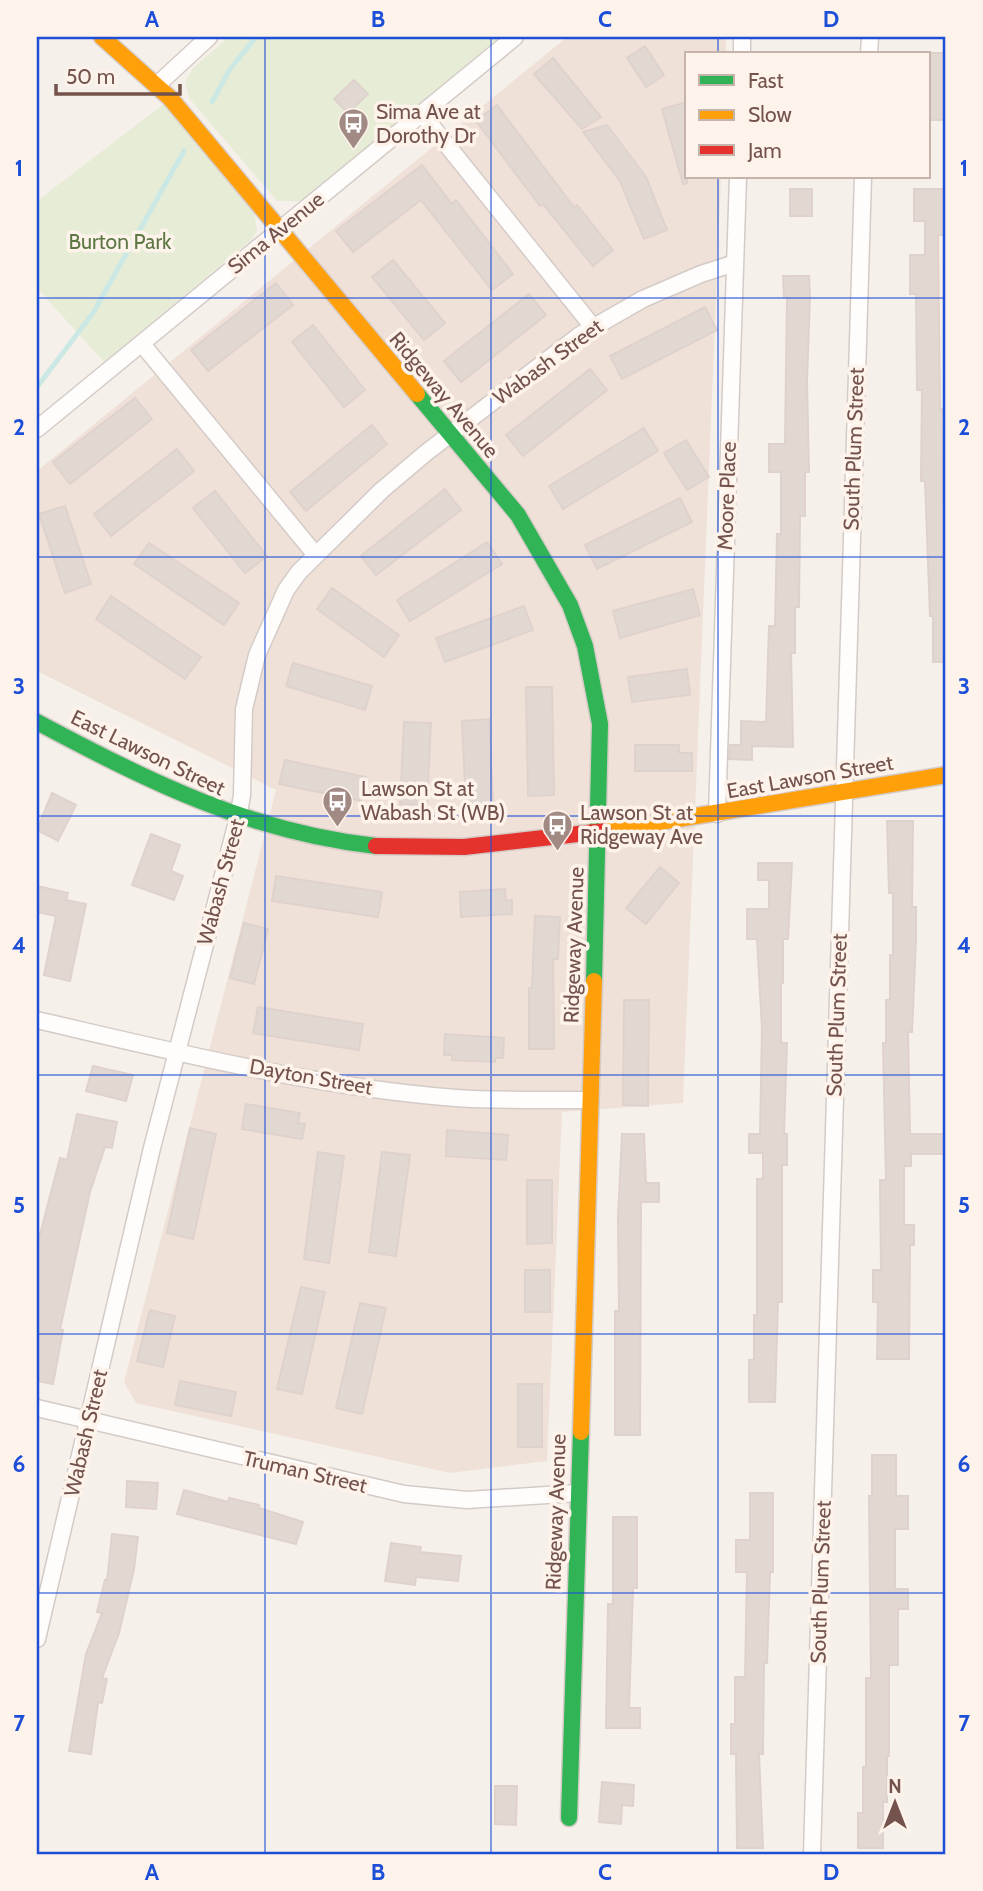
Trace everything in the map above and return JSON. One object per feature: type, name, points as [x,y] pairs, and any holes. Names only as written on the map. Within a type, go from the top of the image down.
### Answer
[{"type":"street","name":"Ridgeway Avenue","points":[[103,37],[157,85],[518,515],[543,554],[578,624],[600,724],[569,1818]]},
{"type":"street","points":[[157,85],[209,37]]},
{"type":"street","name":"Sima Avenue","points":[[37,429],[515,37]]},
{"type":"street","points":[[422,114],[593,327]]},
{"type":"street","name":"Moore Place","points":[[717,814],[738,178]]},
{"type":"street","name":"South Plum Street","points":[[812,1854],[863,178]]},
{"type":"street","name":"Wabash Street","points":[[37,1639],[176,1052],[238,818],[242,795],[244,709],[257,655],[286,590],[315,554],[382,490],[593,327],[677,283],[735,263]]},
{"type":"street","points":[[142,344],[315,554]]},
{"type":"street","name":"East Lawson Street","points":[[37,722],[169,790],[238,818],[299,835],[345,843],[438,851],[493,848],[599,833],[946,775]]},
{"type":"street","name":"Dayton Street","points":[[37,1020],[176,1052],[402,1092],[458,1098],[590,1100]]},
{"type":"street","name":"Truman Street","points":[[37,1408],[404,1494],[467,1500],[578,1493]]},
{"type":"shaded area","points":[[567,37],[726,37],[726,52],[685,52],[685,178],[721,178],[683,1103],[562,1112],[547,1461],[450,1473],[136,1403],[124,1382],[276,790],[37,671],[37,471]]},
{"type":"green space","points":[[229,37],[500,37],[302,201],[277,201],[189,98],[185,82],[193,68]]},
{"type":"green space","name":"Burton Park","points":[[165,103],[254,210],[257,231],[250,241],[104,362],[37,288],[37,201]]},
{"type":"building","points":[[645,46],[664,75],[646,87],[627,58]]},
{"type":"building","points":[[930,53],[946,53],[946,120],[930,120]]},
{"type":"building","points":[[553,58],[601,117],[582,129],[534,74]]},
{"type":"building","points":[[354,80],[368,94],[348,113],[334,99]]},
{"type":"building","points":[[685,103],[687,183],[683,184],[662,109]]},
{"type":"building","points":[[497,105],[574,207],[577,205],[613,250],[593,266],[543,204],[540,206],[476,121]]},
{"type":"building","points":[[607,125],[646,177],[667,230],[644,239],[620,181],[583,132]]},
{"type":"building","points":[[422,165],[452,204],[456,200],[513,274],[492,290],[421,200],[353,252],[336,231]]},
{"type":"building","points":[[790,189],[812,189],[812,216],[790,216]]},
{"type":"building","points":[[914,189],[946,189],[946,235],[938,235],[940,409],[944,409],[943,500],[946,500],[946,662],[933,662],[925,481],[921,481],[922,390],[917,390],[916,294],[910,294],[910,255],[925,255],[925,221],[914,221]]},
{"type":"building","points":[[393,260],[445,323],[424,340],[372,277]]},
{"type":"building","points":[[783,276],[809,276],[810,296],[807,382],[809,472],[805,472],[805,516],[800,516],[799,607],[795,607],[795,653],[791,653],[793,747],[752,746],[752,760],[729,759],[730,745],[741,745],[741,721],[766,722],[769,626],[775,626],[777,534],[781,534],[781,472],[769,472],[769,444],[785,444],[787,297],[784,297]]},
{"type":"building","points":[[276,283],[293,305],[208,371],[191,350]]},
{"type":"building","points":[[529,294],[546,315],[461,382],[444,361]]},
{"type":"building","points":[[705,307],[717,330],[622,379],[610,356]]},
{"type":"building","points":[[313,325],[365,390],[344,407],[292,342]]},
{"type":"building","points":[[590,369],[607,390],[523,456],[506,435]]},
{"type":"building","points":[[135,398],[152,419],[70,484],[53,462]]},
{"type":"building","points":[[372,425],[387,444],[306,511],[290,492]]},
{"type":"building","points":[[644,428],[658,451],[563,509],[549,486]]},
{"type":"building","points":[[686,440],[709,477],[687,490],[664,453]]},
{"type":"building","points":[[177,449],[194,471],[111,536],[94,514]]},
{"type":"building","points":[[445,489],[461,510],[376,575],[361,556]]},
{"type":"building","points":[[215,491],[267,556],[245,573],[193,508]]},
{"type":"building","points":[[680,498],[692,522],[597,569],[585,545]]},
{"type":"building","points":[[65,506],[91,584],[65,593],[39,514]]},
{"type":"building","points":[[487,542],[502,564],[410,621],[397,600]]},
{"type":"building","points":[[149,543],[239,603],[224,625],[134,564]]},
{"type":"building","points":[[332,588],[399,635],[384,657],[317,609]]},
{"type":"building","points":[[693,589],[700,615],[620,638],[613,611]]},
{"type":"building","points":[[111,596],[201,657],[185,679],[96,619]]},
{"type":"building","points":[[524,606],[533,630],[445,662],[436,638]]},
{"type":"building","points":[[293,663],[372,686],[365,710],[286,686]]},
{"type":"building","points":[[687,669],[690,695],[632,702],[628,677]]},
{"type":"building","points":[[526,687],[552,687],[554,795],[528,796]]},
{"type":"building","points":[[489,719],[493,804],[466,805],[462,721]]},
{"type":"building","points":[[404,722],[431,723],[427,805],[400,804]]},
{"type":"building","points":[[635,745],[679,745],[679,753],[692,753],[692,771],[635,771]]},
{"type":"building","points":[[285,760],[366,777],[361,801],[279,784]]},
{"type":"building","points":[[52,793],[76,805],[58,841],[37,830]]},
{"type":"building","points":[[887,821],[913,821],[912,907],[916,907],[916,940],[912,1032],[908,1032],[910,1134],[944,1134],[944,1154],[911,1154],[911,1166],[904,1166],[904,1225],[914,1225],[914,1245],[910,1245],[909,1359],[877,1359],[878,1302],[873,1302],[873,1270],[881,1270],[880,1180],[886,1180],[883,1043],[886,1043],[886,1000],[890,1000],[890,955],[893,955],[893,893],[889,893]]},
{"type":"building","points":[[151,834],[180,845],[171,871],[183,876],[174,900],[132,885]]},
{"type":"building","points":[[758,863],[792,863],[788,939],[783,939],[781,983],[781,1043],[787,1043],[784,1134],[787,1134],[787,1165],[782,1165],[782,1302],[778,1302],[775,1402],[749,1402],[749,1360],[754,1360],[754,1315],[757,1315],[757,1179],[763,1179],[763,1153],[749,1153],[749,1134],[760,1134],[762,1029],[757,939],[747,939],[747,909],[769,909],[769,880],[758,880]]},
{"type":"building","points":[[660,867],[679,883],[646,924],[626,908]]},
{"type":"building","points":[[276,876],[382,892],[378,917],[272,901]]},
{"type":"building","points":[[37,886],[68,893],[66,900],[86,904],[70,981],[44,975],[56,916],[37,912]]},
{"type":"building","points":[[505,889],[506,901],[512,900],[512,914],[461,917],[460,892]]},
{"type":"building","points":[[535,916],[560,917],[558,959],[553,959],[554,1049],[529,1049],[529,988],[532,988]]},
{"type":"building","points":[[244,923],[268,929],[254,984],[230,978]]},
{"type":"building","points":[[624,1000],[649,1000],[648,1106],[623,1105]]},
{"type":"building","points":[[258,1007],[363,1024],[359,1050],[253,1033]]},
{"type":"building","points":[[445,1034],[504,1038],[503,1058],[495,1058],[495,1062],[452,1060],[452,1055],[444,1055]]},
{"type":"building","points":[[93,1066],[133,1075],[126,1101],[86,1091]]},
{"type":"building","points":[[246,1104],[300,1113],[298,1123],[305,1124],[302,1139],[242,1129]]},
{"type":"building","points":[[77,1114],[117,1122],[112,1148],[105,1147],[90,1192],[60,1329],[63,1330],[53,1384],[37,1381],[37,1246],[60,1158],[67,1160]]},
{"type":"building","points":[[190,1128],[216,1134],[193,1239],[167,1233]]},
{"type":"building","points":[[447,1130],[508,1135],[506,1160],[446,1156]]},
{"type":"building","points":[[622,1134],[644,1134],[646,1183],[659,1183],[659,1202],[641,1202],[640,1435],[615,1435],[615,1311],[619,1311],[618,1218]]},
{"type":"building","points":[[318,1152],[344,1156],[329,1263],[304,1259]]},
{"type":"building","points":[[382,1152],[410,1155],[396,1256],[369,1252]]},
{"type":"building","points":[[527,1180],[552,1180],[552,1243],[527,1244]]},
{"type":"building","points":[[525,1270],[550,1270],[550,1312],[525,1312]]},
{"type":"building","points":[[301,1287],[325,1292],[302,1394],[277,1389]]},
{"type":"building","points":[[360,1303],[386,1308],[362,1414],[336,1408]]},
{"type":"building","points":[[150,1310],[175,1316],[163,1367],[137,1361]]},
{"type":"building","points":[[180,1381],[236,1392],[231,1416],[175,1405]]},
{"type":"building","points":[[518,1384],[542,1384],[542,1447],[518,1447]]},
{"type":"building","points":[[872,1455],[896,1455],[896,1496],[908,1496],[908,1529],[895,1529],[895,1589],[908,1589],[908,1609],[898,1609],[898,1665],[889,1665],[889,1756],[887,1802],[883,1802],[883,1848],[858,1848],[858,1813],[863,1813],[863,1767],[866,1767],[866,1678],[871,1678],[869,1496],[872,1496]]},
{"type":"building","points":[[127,1481],[158,1483],[156,1509],[126,1507]]},
{"type":"building","points":[[184,1490],[228,1502],[229,1498],[259,1505],[259,1508],[303,1522],[296,1544],[177,1514]]},
{"type":"building","points":[[750,1493],[773,1493],[773,1572],[770,1572],[767,1663],[764,1663],[763,1754],[759,1754],[763,1848],[737,1848],[736,1754],[731,1754],[731,1724],[735,1724],[735,1677],[745,1677],[747,1572],[736,1572],[736,1540],[750,1540]]},
{"type":"building","points":[[613,1517],[637,1517],[637,1588],[633,1588],[629,1708],[640,1708],[640,1728],[606,1728],[608,1604],[613,1604]]},
{"type":"building","points":[[112,1534],[138,1537],[134,1569],[119,1633],[102,1678],[107,1679],[102,1703],[98,1702],[91,1754],[69,1751],[86,1654],[102,1613],[97,1612],[105,1580],[107,1581]]},
{"type":"building","points":[[391,1543],[421,1547],[420,1552],[461,1556],[458,1581],[416,1577],[415,1585],[385,1581]]},
{"type":"building","points":[[602,1782],[634,1785],[633,1806],[622,1805],[621,1824],[599,1822]]},
{"type":"building","points":[[495,1786],[517,1786],[516,1825],[495,1824]]},
{"type":"waterway","points":[[212,102],[230,69],[256,37]]},
{"type":"waterway","points":[[37,387],[93,313],[184,151]]},
{"type":"traffic: fast","points":[[417,394],[518,515],[570,605],[585,646],[600,724],[594,981]]},
{"type":"traffic: fast","points":[[37,722],[160,783],[242,816],[285,829],[376,846]]},
{"type":"traffic: fast","points":[[569,1818],[581,1432]]},
{"type":"traffic: slow","points":[[102,37],[170,98],[417,394]]},
{"type":"traffic: slow","points":[[604,831],[946,775]]},
{"type":"traffic: slow","points":[[581,1432],[594,981]]},
{"type":"traffic: jam","points":[[376,846],[464,847],[604,831]]},
{"type":"place","name":"Sima Ave at Dorothy Dr","points":[[353,151]]},
{"type":"place","name":"Lawson St at Wabash St (WB)","points":[[338,828]]},
{"type":"place","name":"Lawson St at Ridgeway Ave","points":[[557,852]]}]
